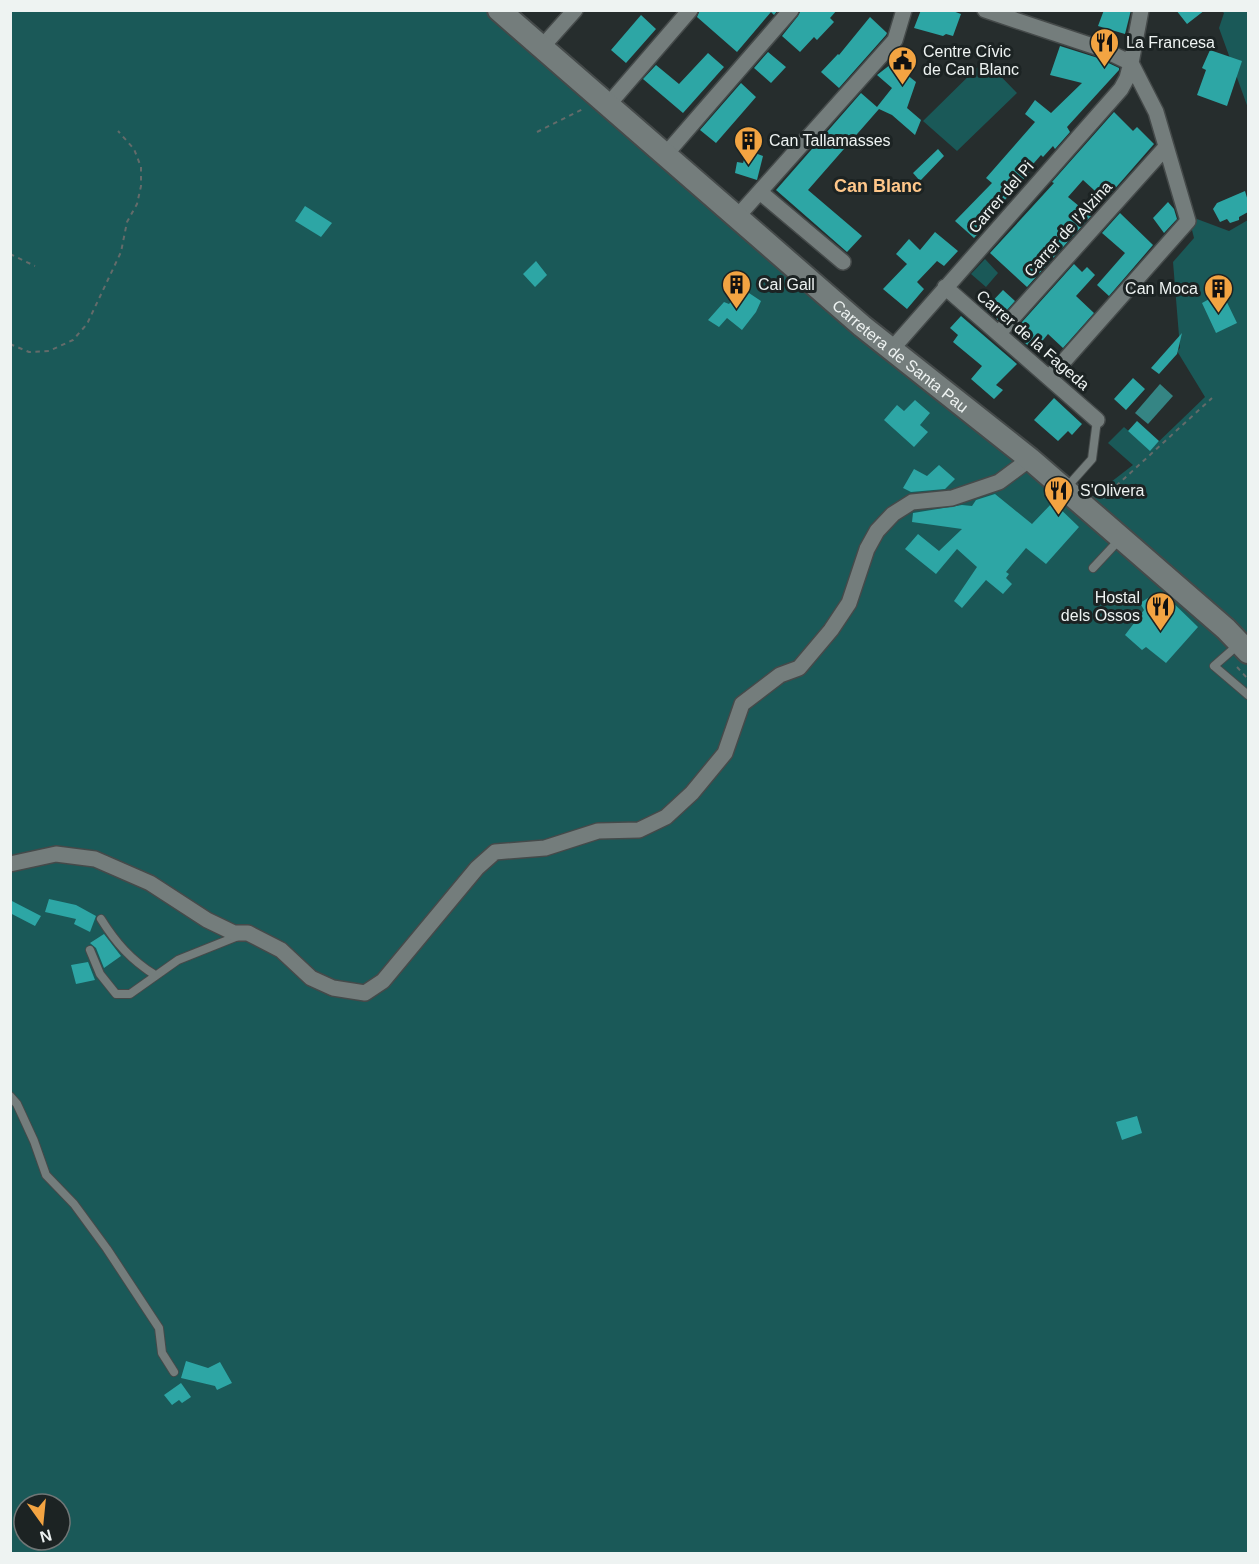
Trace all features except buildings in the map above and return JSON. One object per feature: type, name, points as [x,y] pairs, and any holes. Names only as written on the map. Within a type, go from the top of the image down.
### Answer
[{"type":"main road","name":"Carretera de Santa Pau","points":[[499,10],[891,350],[1029,459],[1090,511],[1241,653]]},
{"type":"street","points":[[542,48],[574,10]]},
{"type":"street","points":[[608,105],[690,10]]},
{"type":"street","points":[[666,154],[791,10]]},
{"type":"street","points":[[738,216],[895,40],[904,10]]},
{"type":"street","name":"Carrer del Pi","points":[[891,350],[1121,89],[1131,63],[1141,10]]},
{"type":"street","points":[[994,12],[1102,49],[1131,63],[1156,112],[1188,221],[1049,378]]},
{"type":"street","name":"Carrer de l'Alzina","points":[[999,333],[1165,148]]},
{"type":"street","points":[[760,192],[843,262]]},
{"type":"street","name":"Carrer de la Fageda","points":[[945,287],[1097,420]]},
{"type":"street","points":[[10,864],[56,854],[95,860],[150,883],[207,920],[234,933],[248,933],[281,950],[311,978],[333,988],[365,993],[383,981],[477,868],[495,852],[545,848],[598,831],[639,830],[666,817],[692,793],[725,753],[742,704],[780,675],[799,668],[831,630],[849,603],[867,549],[877,531],[893,513],[912,502],[952,498],[999,482],[1029,459]]},
{"type":"lane","points":[[1065,490],[1092,459],[1097,420]]},
{"type":"lane","points":[[1093,568],[1121,538]]},
{"type":"lane","points":[[1241,653],[1214,666],[1248,695]]},
{"type":"lane","points":[[101,919],[116,943],[136,963],[155,975]]},
{"type":"lane","points":[[90,950],[100,974],[117,994],[130,994],[178,960],[248,933]]},
{"type":"lane","points":[[10,1096],[17,1104],[46,1174],[74,1204],[159,1328],[162,1353],[174,1372]]},
{"type":"path","points":[[537,132],[573,113],[590,107],[608,105]]},
{"type":"path","points":[[10,344],[29,352],[49,351],[73,340],[87,324],[121,252],[127,222],[137,204],[141,186],[141,167],[134,150],[118,130]]},
{"type":"path","points":[[10,254],[36,266]]},
{"type":"path","points":[[1090,511],[1212,398]]},
{"type":"path","points":[[1241,653],[1248,679]]},
{"type":"shaded area","points":[[10,11],[499,11],[1076,509],[1133,465],[1108,443],[1124,427],[1150,450],[1205,397],[1177,351],[1180,348],[1173,262],[1194,238],[1191,226],[1197,219],[1229,231],[1248,220],[1248,1553],[11,1553]]},
{"type":"shaded area","points":[[1222,11],[1248,11],[1248,108],[1219,28],[1224,13]]},
{"type":"shaded area","points":[[985,60],[1017,93],[957,151],[923,121]]},
{"type":"shaded area","points":[[985,259],[998,273],[986,287],[971,274]]},
{"type":"shaded area","points":[[1160,384],[1173,396],[1148,424],[1135,413]]},
{"type":"place","name":"La Francesa","points":[[1105,68]]},
{"type":"place","name":"Centre Cívic de Can Blanc","points":[[902,86]]},
{"type":"place","name":"Can Tallamasses","points":[[748,166]]},
{"type":"place","name":"Cal Gall","points":[[737,310]]},
{"type":"place","name":"Can Moca","points":[[1219,314]]},
{"type":"place","name":"S'Olivera","points":[[1059,516]]},
{"type":"place","name":"Hostal dels Ossos","points":[[1161,632]]},
{"type":"district","name":"Can Blanc","points":[[878,186]]}]
